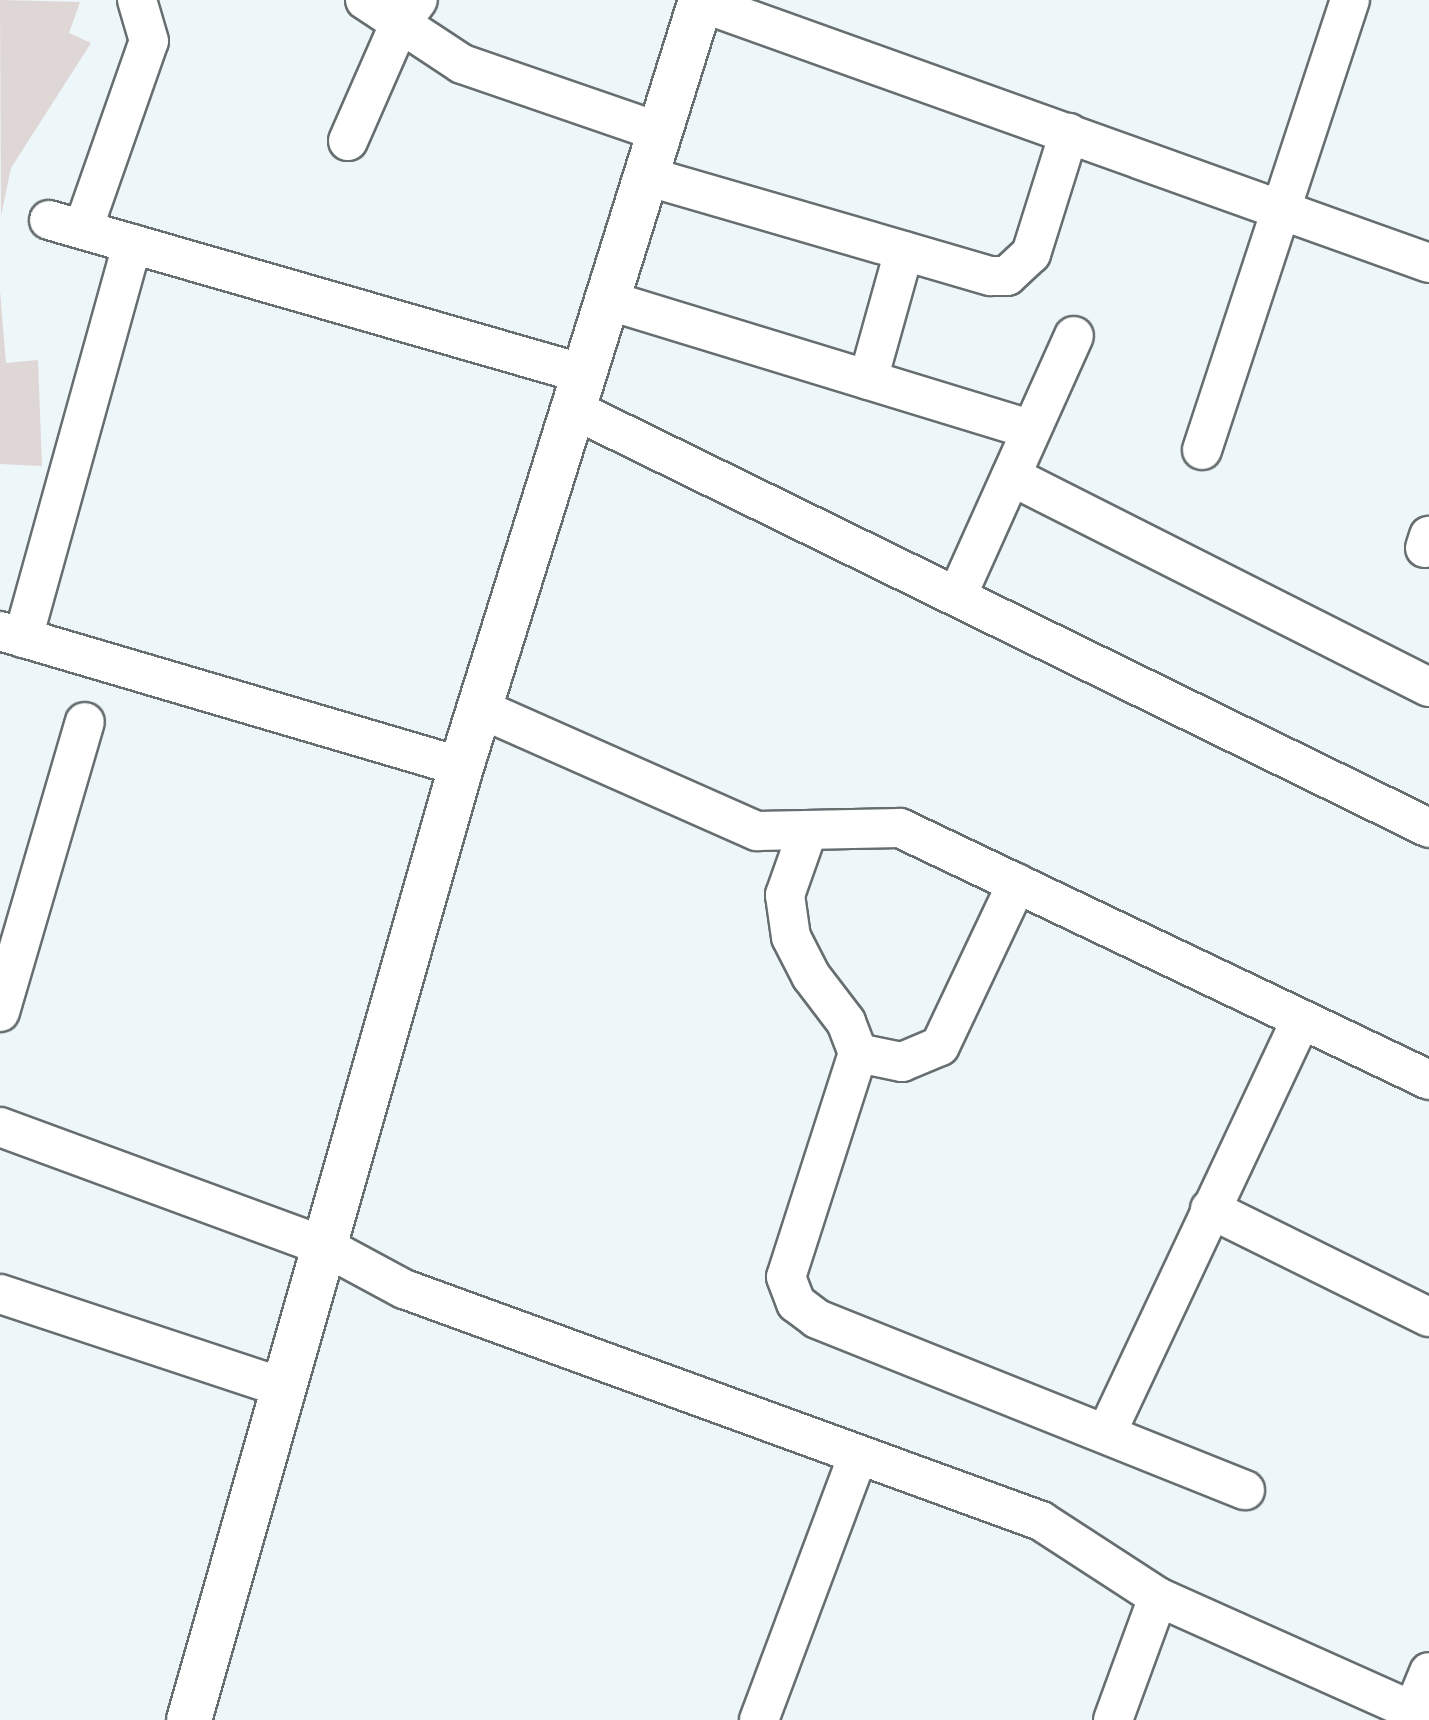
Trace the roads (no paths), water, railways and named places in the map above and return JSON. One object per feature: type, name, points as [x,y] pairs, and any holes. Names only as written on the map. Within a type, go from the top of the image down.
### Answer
[{"type":"street","points":[[137,0],[149,41],[66,224],[578,392],[957,596],[1429,828]]},
{"type":"street","points":[[365,0],[408,13],[462,64],[659,132]]},
{"type":"street","points":[[1202,450],[1350,0]]},
{"type":"street","points":[[189,1720],[461,767],[700,1],[1429,263]]},
{"type":"street","points":[[348,141],[408,13]]},
{"type":"street","points":[[646,176],[991,276],[1019,268],[1031,254],[1069,133]]},
{"type":"street","points":[[132,244],[12,635],[461,767]]},
{"type":"street","points":[[868,380],[904,251]]},
{"type":"street","points":[[607,300],[1031,430]]},
{"type":"street","points":[[957,596],[1074,336]]},
{"type":"street","points":[[1011,476],[1429,687]]},
{"type":"street","points":[[479,708],[757,831],[900,828],[1429,1080]]},
{"type":"street","points":[[0,1012],[85,722]]},
{"type":"street","points":[[808,830],[785,895],[791,937],[811,976],[846,1022],[858,1053],[786,1277],[796,1303],[817,1319],[1107,1432],[1245,1490]]},
{"type":"street","points":[[858,1053],[902,1062],[940,1046],[1017,883]]},
{"type":"street","points":[[1107,1432],[1301,1019]]},
{"type":"street","points":[[0,1127],[324,1246],[404,1289],[857,1458],[1041,1521],[1158,1597],[1421,1714],[1429,1672]]},
{"type":"street","points":[[1210,1209],[1429,1317]]},
{"type":"street","points":[[0,1294],[284,1388]]},
{"type":"street","points":[[759,1720],[857,1458]]},
{"type":"street","points":[[1113,1720],[1158,1597]]}]
